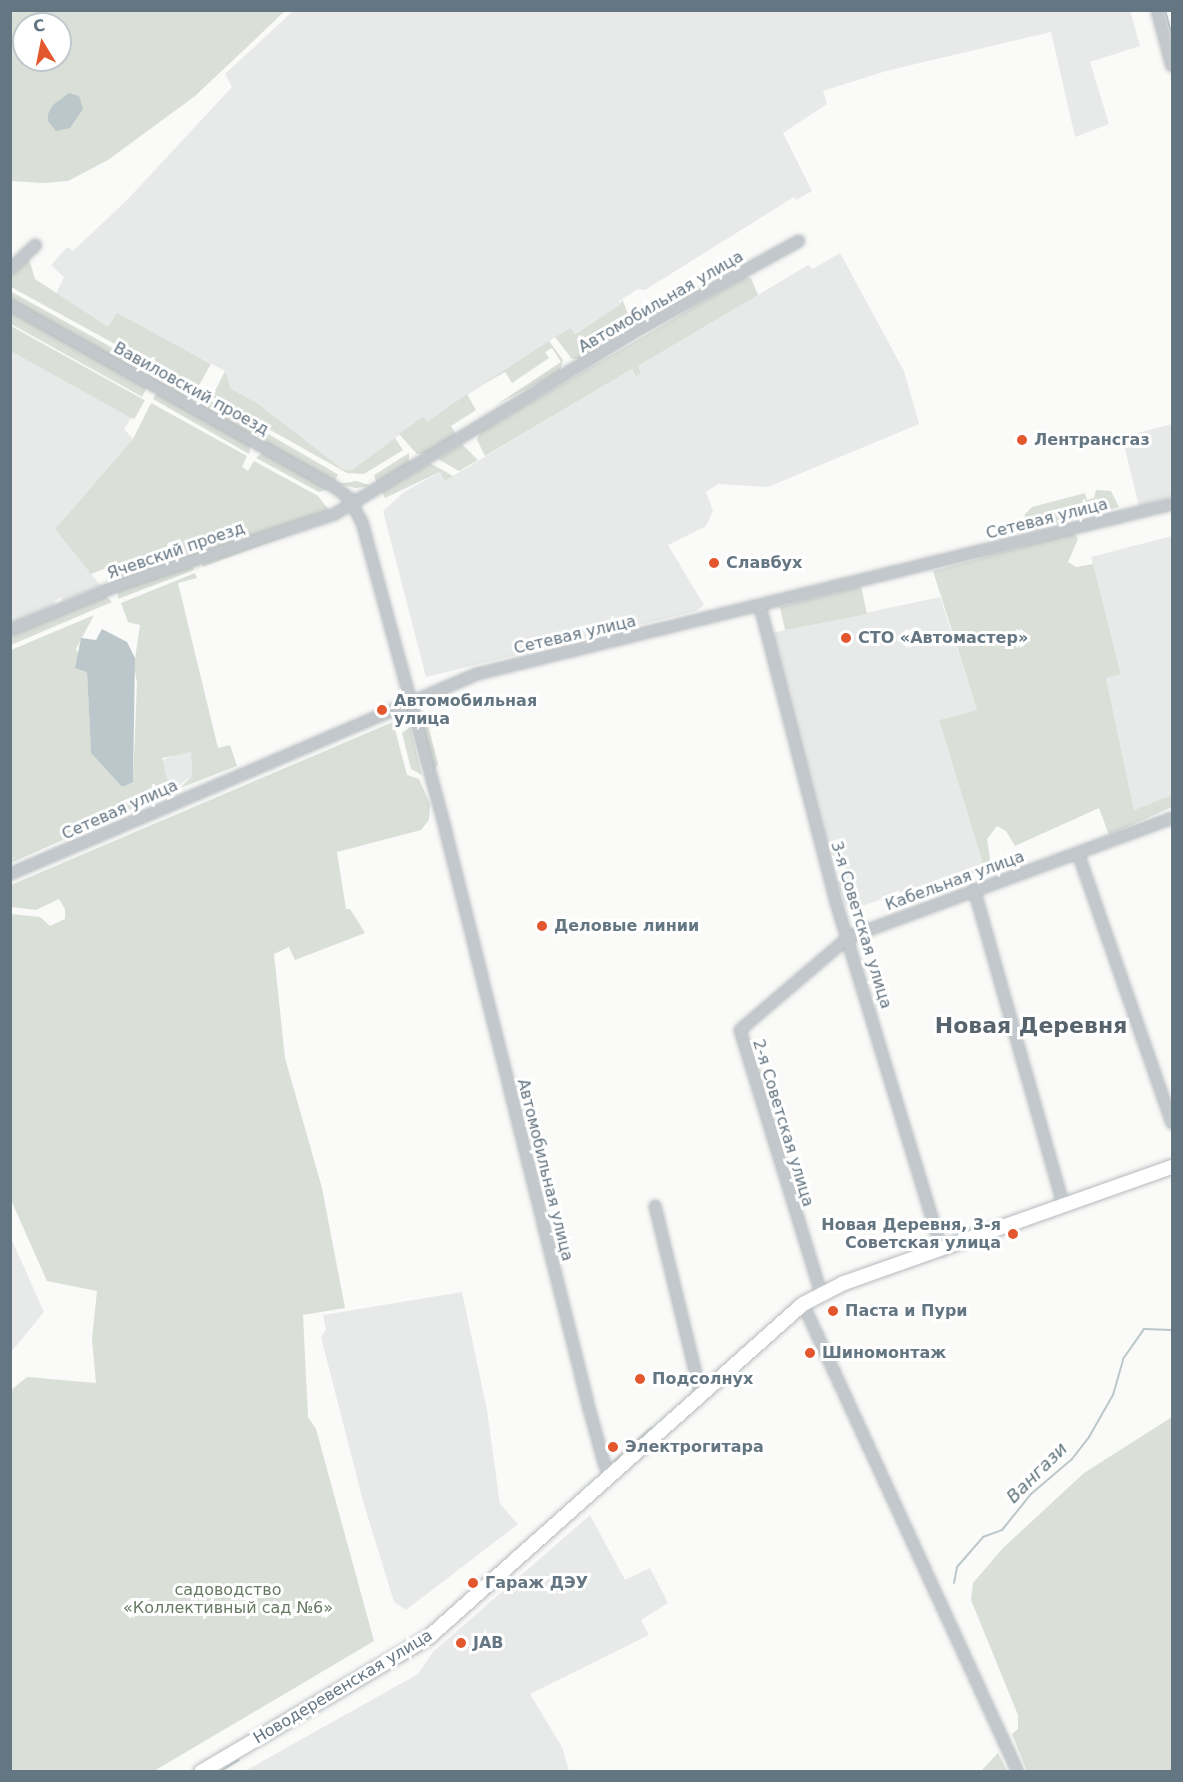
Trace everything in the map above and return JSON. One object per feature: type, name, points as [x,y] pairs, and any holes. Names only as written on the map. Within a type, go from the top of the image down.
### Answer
[{"type":"main road","name":"Новодеревенская улица","points":[[201,1772],[429,1637],[613,1474],[700,1392],[802,1304],[821,1293],[1173,1167]]},
{"type":"street","points":[[1157,10],[1173,66]]},
{"type":"street","name":"Автомобильная улица","points":[[613,1474],[605,1466],[589,1408],[410,703],[362,522],[352,504],[633,333],[799,241]]},
{"type":"street","points":[[10,269],[36,245]]},
{"type":"street","name":"Вавиловский проезд","points":[[10,306],[333,486],[352,504]]},
{"type":"street","name":"Ячевский проезд","points":[[10,630],[122,584],[334,514],[352,504]]},
{"type":"street","name":"Сетевая улица","points":[[10,874],[489,670],[1173,504]]},
{"type":"street","name":"3-я Советская улица","points":[[760,606],[836,902],[849,937],[942,1251]]},
{"type":"street","name":"Кабельная улица","points":[[740,1030],[849,937],[974,889],[1173,818]]},
{"type":"street","points":[[1078,853],[1173,1123]]},
{"type":"street","points":[[974,889],[1064,1207]]},
{"type":"street","name":"2-я Советская улица","points":[[740,1030],[821,1293]]},
{"type":"street","points":[[655,1206],[700,1392]]},
{"type":"street","points":[[802,1304],[1018,1772]]},
{"type":"shaded area","points":[[1130,10],[1140,46],[1090,62],[1109,124],[1075,137],[1051,32],[886,71],[823,91],[827,104],[783,133],[812,191],[796,200],[794,197],[645,290],[638,289],[619,301],[621,305],[574,334],[569,328],[427,422],[422,418],[352,470],[342,469],[322,456],[257,403],[231,389],[225,371],[117,314],[109,328],[56,294],[64,277],[51,265],[67,247],[73,251],[127,200],[232,87],[225,74],[293,11]]},
{"type":"shaded area","points":[[69,93],[79,96],[83,109],[70,128],[56,131],[48,121],[48,114],[53,105]]},
{"type":"shaded area","points":[[840,253],[904,371],[919,424],[768,487],[718,484],[706,492],[713,511],[706,526],[668,545],[704,605],[696,611],[426,677],[383,511],[404,492],[440,472],[446,480],[632,369],[636,375],[641,372],[638,366],[808,265],[813,269]]},
{"type":"shaded area","points":[[10,348],[132,417],[124,429],[133,439],[55,529],[101,586],[63,601],[61,597],[54,601],[55,604],[11,624]]},
{"type":"shaded area","points":[[1172,424],[1172,497],[1139,506],[1122,437]]},
{"type":"shaded area","points":[[1172,536],[1172,795],[1134,810],[1106,678],[1121,673],[1091,557]]},
{"type":"shaded area","points":[[940,597],[977,710],[939,720],[983,864],[853,909],[846,907],[837,882],[847,873],[845,865],[833,862],[827,846],[771,633]]},
{"type":"shaded area","points":[[102,629],[127,642],[135,658],[133,782],[122,787],[91,753],[87,672],[75,668],[81,638],[96,640]]},
{"type":"shaded area","points":[[187,750],[191,752],[192,776],[170,792],[160,761]]},
{"type":"shaded area","points":[[10,1236],[44,1312],[11,1352],[10,1352]]},
{"type":"shaded area","points":[[462,1292],[487,1410],[500,1504],[518,1524],[406,1610],[394,1602],[363,1501],[321,1337],[326,1330],[323,1315]]},
{"type":"shaded area","points":[[590,1515],[625,1580],[650,1568],[668,1603],[641,1620],[649,1635],[530,1694],[562,1747],[569,1771],[245,1771],[418,1674],[433,1652]]},
{"type":"green space","points":[[10,11],[285,11],[195,96],[108,160],[68,181],[43,183],[11,181]]},
{"type":"green space","points":[[29,259],[35,279],[108,327],[117,313],[211,364],[197,389],[11,287],[11,276]]},
{"type":"green space","points":[[745,277],[751,278],[758,295],[638,366],[641,373],[636,376],[632,369],[485,456],[477,440],[480,432]]},
{"type":"green space","points":[[10,291],[195,394],[191,402],[10,301]]},
{"type":"green space","points":[[622,299],[633,326],[579,359],[572,359],[555,337],[570,328],[575,334],[620,305]]},
{"type":"green space","points":[[10,311],[147,387],[142,397],[10,324]]},
{"type":"green space","points":[[11,326],[145,400],[134,419],[10,351]]},
{"type":"green space","points":[[549,341],[563,360],[560,371],[496,405],[561,362],[552,348],[545,352],[549,358],[512,383],[505,372],[480,386]]},
{"type":"green space","points":[[225,371],[231,389],[257,403],[342,469],[352,470],[395,438],[403,450],[364,474],[347,473],[212,397]]},
{"type":"green space","points":[[157,393],[251,445],[249,454],[153,399]]},
{"type":"green space","points":[[467,394],[476,410],[451,426],[456,434],[426,453],[417,454],[399,434],[423,417],[427,422]]},
{"type":"green space","points":[[204,397],[338,474],[333,483],[199,406]]},
{"type":"green space","points":[[151,403],[247,456],[242,467],[248,471],[254,461],[318,496],[329,510],[115,582],[109,567],[91,574],[55,529],[133,439]]},
{"type":"green space","points":[[462,444],[478,460],[459,471],[438,459]]},
{"type":"green space","points":[[264,451],[328,489],[319,492],[256,458]]},
{"type":"green space","points":[[409,453],[409,464],[377,484],[374,475]]},
{"type":"green space","points":[[430,463],[453,476],[445,481],[440,472],[385,498],[382,492]]},
{"type":"green space","points":[[357,481],[371,486],[356,488],[338,484]]},
{"type":"green space","points":[[1096,490],[1111,491],[1119,507],[1031,532],[1023,527],[1025,514],[1032,507],[1085,493],[1087,500],[1094,498]]},
{"type":"green space","points":[[1074,533],[1078,539],[1068,562],[1076,567],[1093,564],[1121,674],[1106,678],[1134,810],[1172,795],[1172,807],[1109,835],[1099,808],[1015,846],[1006,831],[997,826],[987,839],[990,859],[985,867],[971,874],[969,869],[983,864],[939,720],[977,710],[933,571]]},
{"type":"green space","points":[[292,534],[203,567],[202,562]]},
{"type":"green space","points":[[192,565],[194,570],[118,599],[118,590]]},
{"type":"green space","points":[[195,573],[197,578],[178,583],[218,748],[230,745],[237,766],[180,788],[192,776],[191,752],[162,758],[170,792],[11,863],[11,650],[94,615],[76,649],[87,672],[91,753],[122,787],[133,781],[137,683],[134,666],[140,625],[128,622],[121,603]]},
{"type":"green space","points":[[861,586],[867,614],[785,630],[780,607]]},
{"type":"green space","points":[[106,596],[112,602],[11,645],[11,635]]},
{"type":"green space","name":"садоводство «Коллективный сад №6»","points":[[393,722],[407,775],[419,779],[430,804],[429,820],[421,830],[337,852],[346,909],[350,909],[365,933],[295,960],[289,947],[274,954],[285,1058],[322,1188],[345,1308],[303,1315],[308,1417],[316,1429],[374,1641],[154,1771],[11,1771],[11,1390],[27,1377],[96,1383],[92,1339],[97,1291],[47,1281],[11,1200],[11,914],[40,917],[50,926],[65,919],[65,909],[59,899],[36,910],[11,907],[11,885]]},
{"type":"green space","points":[[419,725],[428,725],[438,764],[434,770]]},
{"type":"green space","points":[[410,727],[422,775],[411,769],[402,733]]},
{"type":"green space","points":[[1172,1417],[1172,1771],[1027,1771],[1012,1734],[1018,1729],[1018,1715],[971,1600],[973,1583],[1003,1548],[1084,1473]]},
{"type":"green space","points":[[651,1426],[652,1430],[615,1464],[612,1461]]},
{"type":"green space","points":[[998,1753],[1007,1771],[981,1771]]},
{"type":"waterway","points":[[1165,10],[1172,37]]},
{"type":"waterway","name":"Вангази","points":[[954,1583],[957,1567],[983,1537],[1002,1530],[1031,1494],[1072,1459],[1089,1437],[1113,1395],[1123,1359],[1144,1329],[1172,1330]]},
{"type":"waterway","points":[[219,1772],[239,1760]]},
{"type":"place","name":"Лентрансгаз","points":[[1022,440]]},
{"type":"place","name":"Славбух","points":[[714,563]]},
{"type":"place","name":"СТО «Автомастер»","points":[[846,638]]},
{"type":"place","name":"Автомобильная улица","points":[[382,710]]},
{"type":"place","name":"Деловые линии","points":[[542,926]]},
{"type":"place","name":"Новая Деревня, 3-я Советская улица","points":[[1013,1234]]},
{"type":"place","name":"Паста и Пури","points":[[833,1311]]},
{"type":"place","name":"Шиномонтаж","points":[[810,1353]]},
{"type":"place","name":"Подсолнух","points":[[640,1379]]},
{"type":"place","name":"Электрогитара","points":[[613,1447]]},
{"type":"place","name":"Гараж ДЭУ","points":[[473,1583]]},
{"type":"place","name":"JAB","points":[[461,1643]]},
{"type":"district","name":"Новая Деревня","points":[[1031,1026]]}]
